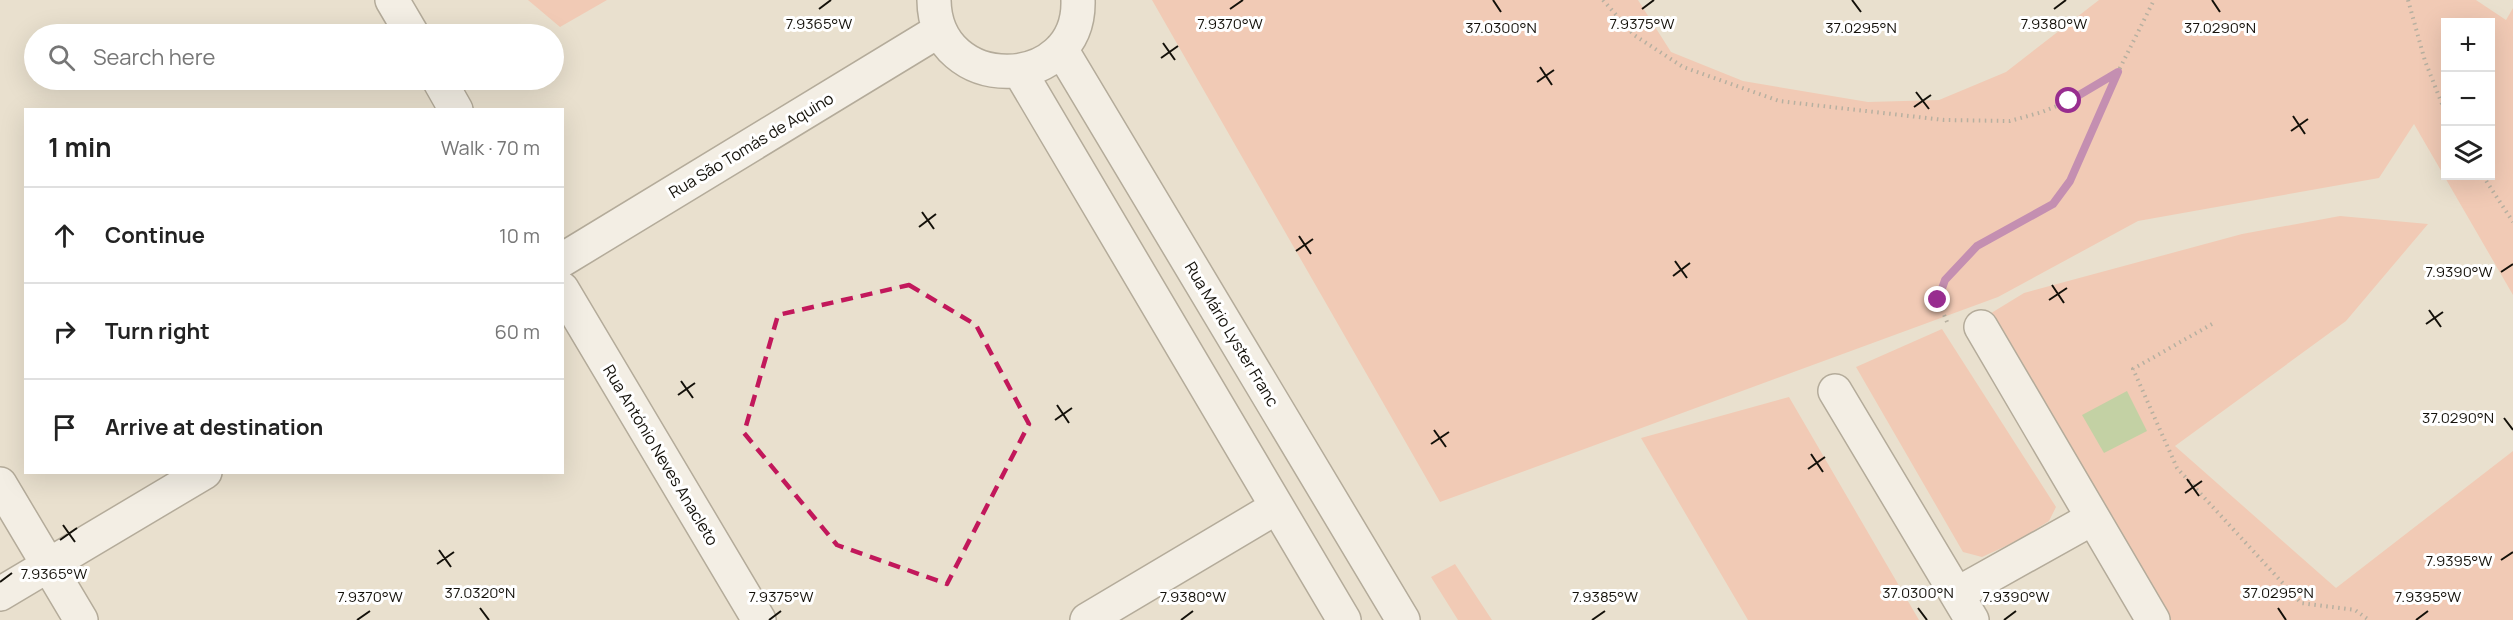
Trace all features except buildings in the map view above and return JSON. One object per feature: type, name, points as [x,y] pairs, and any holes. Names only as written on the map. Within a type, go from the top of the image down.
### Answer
[{"type":"street","points":[[392,0],[406,24]]},
{"type":"street","points":[[937,15],[953,50],[972,65],[995,72],[1020,72],[1042,64],[1061,49],[1072,31],[1078,10],[1078,0]]},
{"type":"street","name":"Rua São Tomás de Aquino","points":[[564,259],[937,15]]},
{"type":"street","name":"Rua Mário Lyster Franc","points":[[1061,49],[1403,620]]},
{"type":"street","points":[[1020,72],[1344,620]]},
{"type":"street","points":[[445,90],[455,108]]},
{"type":"street","name":"Rua António Neves Anacleto","points":[[564,293],[759,620]]},
{"type":"street","points":[[1981,327],[2153,620]]},
{"type":"street","points":[[1835,391],[1964,607],[2093,518]]},
{"type":"street","points":[[0,594],[202,474]]},
{"type":"street","points":[[0,484],[81,620]]},
{"type":"street","points":[[1087,620],[1277,507]]},
{"type":"path","points":[[1604,0],[1634,35],[1683,67],[1779,101],[1944,120],[2010,121],[2069,101],[2118,72]]},
{"type":"path","points":[[1981,327],[1953,335],[1938,300],[1945,280],[1977,246],[2053,204],[2070,181],[2118,72],[2154,0]]},
{"type":"path","points":[[2408,0],[2425,61],[2441,103]]},
{"type":"path","points":[[2486,180],[2513,222]]},
{"type":"path","points":[[2212,324],[2133,369],[2177,468],[2301,603],[2355,610],[2369,620]]},
{"type":"highlighted area","points":[[909,285],[976,325],[1029,424],[947,584],[837,545],[744,433],[778,315]]},
{"type":"shaded area","points":[[528,0],[607,0],[564,25],[556,24]]},
{"type":"shaded area","points":[[1152,0],[1638,0],[1671,52],[1743,81],[1868,102],[1939,100],[2006,72],[2099,0],[2476,0],[2506,20],[2513,8],[2513,295],[2446,180],[2495,180],[2495,18],[2441,18],[2441,171],[2414,124],[2379,178],[2138,221],[1998,297],[1440,502]]},
{"type":"shaded area","points":[[2340,216],[2428,224],[2346,321],[2175,446],[2336,588],[2513,451],[2513,620],[2169,620],[1988,315],[2024,293],[2242,234]]},
{"type":"shaded area","points":[[1942,329],[2056,507],[2049,521],[2019,540],[1982,557],[1963,552],[1856,367]]},
{"type":"shaded area","points":[[2127,391],[2147,431],[2104,453],[2082,415]]},
{"type":"shaded area","points":[[1789,397],[1919,620],[1748,620],[1641,438]]},
{"type":"shaded area","points":[[1455,564],[1492,620],[1458,620],[1431,577]]},
{"type":"route","points":[[1938,300],[1945,280],[1977,246],[2053,204],[2070,181],[2118,72],[2069,101]]}]
